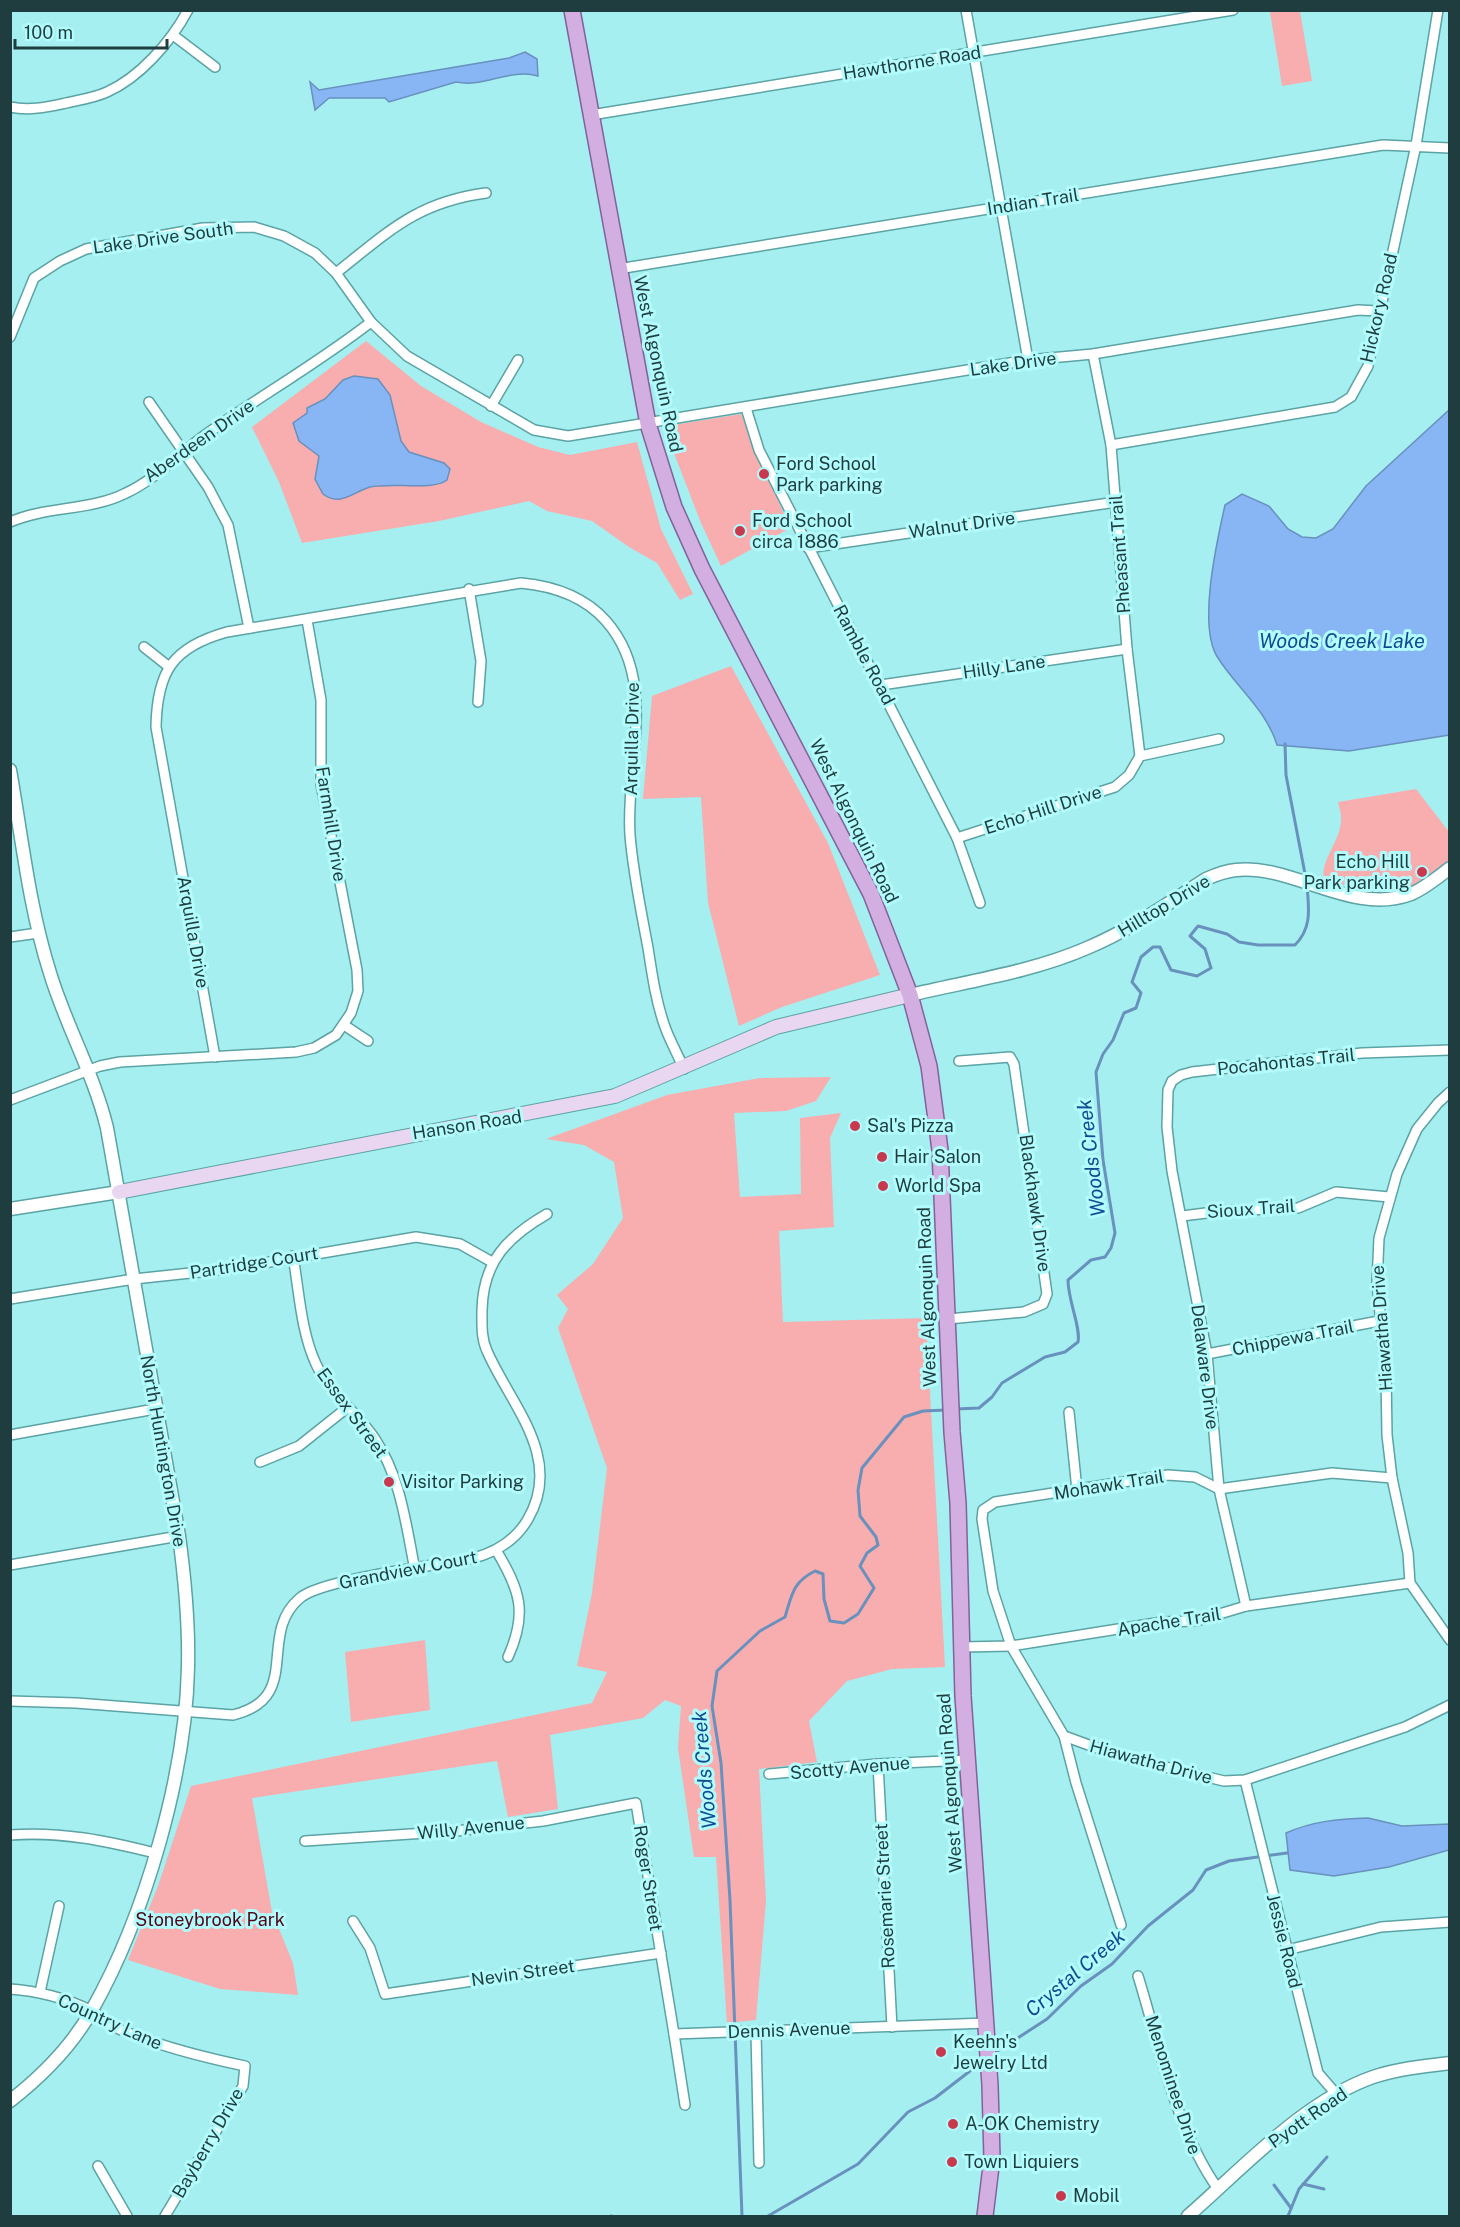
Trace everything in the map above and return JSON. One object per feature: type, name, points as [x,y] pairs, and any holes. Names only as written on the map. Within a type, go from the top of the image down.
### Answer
[{"type":"main road","name":"West Algonquin Road","points":[[572,10],[648,424],[674,507],[871,894],[910,995],[929,1066],[940,1150],[968,1760],[987,2023],[992,2158],[985,2217]]},
{"type":"main road","name":"Hanson Road","points":[[119,1192],[615,1096],[684,1069],[776,1027],[910,995]]},
{"type":"street","points":[[10,107],[42,108],[106,93],[125,82],[172,35],[188,10]]},
{"type":"street","points":[[966,10],[1028,360]]},
{"type":"street","name":"Hawthorne Road","points":[[591,115],[1233,10]]},
{"type":"street","name":"Hickory Road","points":[[1111,445],[1335,407],[1351,397],[1368,366],[1378,310],[1416,145],[1438,10]]},
{"type":"street","points":[[172,35],[215,67]]},
{"type":"street","name":"Indian Trail","points":[[618,269],[1383,145],[1449,148]]},
{"type":"street","points":[[336,273],[410,217],[443,201],[486,193]]},
{"type":"street","name":"Lake Drive South","points":[[10,337],[34,278],[60,261],[86,249],[203,228],[254,227],[269,230],[298,243],[336,273],[371,322],[407,356],[534,430],[568,436],[648,424]]},
{"type":"street","name":"Lake Drive","points":[[648,424],[1028,360],[1093,354],[1358,310],[1378,310]]},
{"type":"street","name":"Aberdeen Drive","points":[[10,522],[22,516],[70,509],[126,494],[249,405],[326,357],[371,322]]},
{"type":"street","name":"Pheasant Trail","points":[[1093,354],[1111,445],[1127,649],[1140,756]]},
{"type":"street","points":[[490,406],[518,360]]},
{"type":"street","points":[[149,402],[208,487],[228,525],[249,628]]},
{"type":"street","name":"Ramble Road","points":[[746,408],[759,450],[881,685],[957,838],[980,903]]},
{"type":"street","name":"Walnut Drive","points":[[808,548],[1116,502]]},
{"type":"street","name":"Arquilla Drive","points":[[215,1057],[156,727],[159,689],[168,666],[176,657],[201,640],[249,628],[521,583],[562,591],[583,601],[600,614],[614,630],[631,662],[636,693],[630,832],[633,868],[657,996],[665,1027],[684,1069]]},
{"type":"street","points":[[469,590],[481,661],[478,702]]},
{"type":"street","name":"Farmhill Drive","points":[[10,1100],[87,1070],[130,1061],[305,1051],[327,1041],[344,1024],[355,1003],[358,980],[321,784],[321,700],[307,620]]},
{"type":"street","points":[[144,647],[168,666]]},
{"type":"street","name":"Hilly Lane","points":[[881,685],[1127,649]]},
{"type":"street","points":[[1140,756],[1219,739]]},
{"type":"street","name":"Echo Hill Drive","points":[[957,838],[1115,787],[1129,775],[1140,756]]},
{"type":"street","name":"North Huntington Drive","points":[[10,770],[38,933],[67,1024],[103,1110],[179,1536],[186,1587],[188,1668],[185,1710],[177,1760],[145,1891],[92,2011],[52,2064],[10,2101]]},
{"type":"street","name":"Hilltop Drive","points":[[910,995],[1052,961],[1085,949],[1117,934],[1206,879],[1220,873],[1252,870],[1365,898],[1399,897],[1416,892],[1449,868]]},
{"type":"street","points":[[10,938],[38,933]]},
{"type":"street","points":[[344,1024],[368,1041]]},
{"type":"street","name":"Pocahontas Trail","points":[[1167,1127],[1167,1090],[1172,1081],[1181,1075],[1362,1053],[1449,1050]]},
{"type":"street","name":"Blackhawk Drive","points":[[948,1319],[1024,1312],[1043,1304],[1047,1294],[1014,1064],[1010,1057],[959,1061]]},
{"type":"street","name":"Hiawatha Drive","points":[[1410,1583],[1408,1553],[1392,1478],[1387,1435],[1386,1374],[1379,1321],[1378,1251],[1389,1197],[1417,1129],[1449,1092]]},
{"type":"street","name":"Delaware Drive","points":[[1167,1127],[1172,1171],[1207,1354],[1219,1489],[1246,1606]]},
{"type":"street","name":"Hanson Road","points":[[10,1209],[119,1192]]},
{"type":"street","name":"Sioux Trail","points":[[1182,1216],[1214,1211],[1298,1208],[1336,1192],[1389,1197]]},
{"type":"street","name":"Grandview Court","points":[[10,1701],[233,1714],[259,1706],[271,1694],[276,1678],[282,1625],[293,1605],[309,1592],[328,1585],[474,1558],[496,1550],[519,1532],[531,1514],[538,1493],[539,1471],[533,1436],[486,1350],[483,1339],[482,1306],[492,1262],[511,1238],[547,1214]]},
{"type":"street","name":"Partridge Court","points":[[10,1299],[134,1279],[228,1269],[292,1256],[416,1237],[460,1244],[492,1262]]},
{"type":"street","name":"Essex Street","points":[[292,1256],[307,1333],[316,1364],[374,1437],[395,1475],[415,1570]]},
{"type":"street","name":"Chippewa Trail","points":[[1207,1354],[1379,1321]]},
{"type":"street","points":[[260,1462],[299,1446],[348,1407]]},
{"type":"street","points":[[10,1435],[155,1409]]},
{"type":"street","points":[[1069,1412],[1077,1490]]},
{"type":"street","points":[[1219,1489],[1332,1473],[1392,1478]]},
{"type":"street","name":"Mohawk Trail","points":[[1011,1646],[991,1582],[982,1519],[983,1510],[995,1502],[1176,1475],[1204,1480],[1219,1489]]},
{"type":"street","points":[[10,1565],[179,1536]]},
{"type":"street","points":[[496,1550],[516,1586],[519,1601],[519,1625],[508,1657]]},
{"type":"street","points":[[1410,1583],[1449,1640]]},
{"type":"street","name":"Apache Trail","points":[[962,1647],[1011,1646],[1162,1622],[1196,1621],[1246,1606],[1410,1583]]},
{"type":"street","points":[[1011,1646],[1064,1736],[1076,1783],[1121,1926]]},
{"type":"street","name":"Hiawatha Drive","points":[[1064,1736],[1119,1756],[1224,1781],[1245,1780],[1405,1727],[1449,1705]]},
{"type":"street","name":"Scotty Avenue","points":[[769,1774],[878,1764],[968,1760]]},
{"type":"street","name":"Rosemarie Street","points":[[878,1764],[892,2027]]},
{"type":"street","name":"Jessie Road","points":[[1245,1780],[1318,2073],[1337,2095]]},
{"type":"street","name":"Willy Avenue","points":[[305,1841],[456,1832],[543,1821],[636,1803]]},
{"type":"street","name":"Roger Street","points":[[636,1803],[661,1953]]},
{"type":"street","points":[[10,1835],[39,1833],[72,1835],[155,1853]]},
{"type":"street","points":[[40,1992],[59,1906]]},
{"type":"street","name":"Nevin Street","points":[[353,1921],[370,1948],[385,1994],[661,1953]]},
{"type":"street","points":[[1287,1950],[1382,1927],[1449,1922]]},
{"type":"street","points":[[661,1953],[685,2105]]},
{"type":"street","name":"Menominee Drive","points":[[1138,1976],[1198,2162],[1218,2189]]},
{"type":"street","name":"Country Lane","points":[[10,1989],[40,1992],[92,2011],[117,2028],[158,2045],[245,2067]]},
{"type":"street","name":"Dennis Avenue","points":[[674,2034],[987,2023]]},
{"type":"street","points":[[752,2031],[759,2163]]},
{"type":"street","name":"Pyott Road","points":[[1188,2217],[1293,2124],[1337,2095],[1373,2077],[1415,2067],[1449,2063]]},
{"type":"street","name":"Bayberry Drive","points":[[165,2217],[243,2086],[245,2067]]},
{"type":"street","points":[[98,2166],[127,2217]]},
{"type":"green space","points":[[1300,11],[1312,81],[1282,86],[1270,12]]},
{"type":"green space","points":[[366,341],[421,386],[481,422],[538,447],[570,455],[637,442],[661,529],[693,594],[680,600],[657,563],[592,521],[547,511],[529,501],[439,521],[302,543],[279,482],[252,427]]},
{"type":"green space","points":[[741,414],[790,528],[721,566],[701,523],[667,435],[673,425]]},
{"type":"green space","points":[[731,666],[828,843],[880,975],[782,1007],[739,1026],[708,903],[701,797],[643,799],[652,696]]},
{"type":"green space","points":[[1416,789],[1449,832],[1449,861],[1404,891],[1373,892],[1324,880],[1327,858],[1340,829],[1341,816],[1338,802]]},
{"type":"green space","name":"Stoneybrook Park","points":[[831,1077],[816,1101],[786,1111],[734,1113],[740,1197],[801,1194],[800,1118],[841,1113],[830,1138],[834,1227],[779,1231],[783,1322],[926,1318],[945,1667],[892,1669],[847,1681],[809,1721],[817,1762],[759,1769],[766,1901],[756,2020],[727,2023],[716,1857],[694,1857],[678,1748],[681,1706],[665,1700],[643,1718],[550,1735],[558,1809],[508,1817],[497,1761],[252,1798],[272,1912],[293,1963],[298,1995],[220,1989],[128,1960],[158,1886],[191,1786],[592,1703],[607,1672],[577,1666],[592,1593],[607,1468],[558,1328],[568,1309],[557,1295],[593,1264],[623,1218],[614,1162],[584,1145],[546,1139],[667,1095],[760,1078]]},
{"type":"green space","points":[[425,1640],[430,1710],[351,1722],[345,1652]]},
{"type":"water","points":[[525,52],[537,59],[538,76],[517,74],[477,82],[456,82],[389,102],[385,98],[329,98],[315,110],[310,82],[319,90],[509,58]]},
{"type":"water","points":[[354,376],[378,379],[390,395],[401,441],[409,452],[444,463],[450,469],[447,480],[422,486],[370,487],[341,499],[329,498],[323,494],[315,479],[319,456],[299,441],[293,423],[307,413],[307,408],[325,399],[343,380]]},
{"type":"water","name":"Woods Creek Lake","points":[[1449,410],[1449,735],[1349,751],[1277,745],[1266,720],[1218,658],[1212,644],[1209,626],[1211,583],[1225,505],[1242,494],[1269,506],[1288,529],[1302,537],[1316,538],[1333,529],[1366,486]]},
{"type":"water","points":[[1368,1818],[1402,1826],[1449,1824],[1449,1850],[1389,1867],[1334,1876],[1290,1870],[1286,1833],[1326,1821]]},
{"type":"waterway","name":"Woods Creek","points":[[1285,744],[1286,775],[1306,879]]},
{"type":"waterway","name":"Woods Creek","points":[[956,1409],[979,1408],[992,1397],[1002,1383],[1045,1357],[1065,1352],[1078,1342],[1078,1329],[1068,1280],[1091,1260],[1105,1257],[1111,1248],[1115,1233],[1103,1160],[1096,1072],[1124,1013],[1136,1008],[1141,993],[1132,982],[1141,957],[1153,947],[1160,947],[1171,970],[1197,976],[1211,968],[1205,949],[1190,936],[1198,926],[1227,934],[1239,942],[1258,945],[1295,945],[1307,925],[1309,910],[1307,886]]},
{"type":"waterway","name":"Woods Creek","points":[[742,2216],[730,1900],[721,1763],[712,1706],[717,1671],[760,1631],[785,1617],[798,1584],[815,1571],[823,1574],[824,1599],[830,1621],[844,1623],[858,1614],[874,1588],[860,1566],[867,1553],[878,1545],[876,1537],[860,1516],[858,1490],[862,1468],[904,1417],[923,1411],[946,1410]]},
{"type":"waterway","name":"Crystal Creek","points":[[993,2054],[1047,2019],[1081,1986],[1112,1964],[1148,1926],[1193,1890],[1206,1870],[1229,1861],[1287,1853]]},
{"type":"waterway","name":"Crystal Creek","points":[[768,2216],[858,2164],[908,2112],[935,2098],[983,2061]]},
{"type":"waterway","points":[[1288,2216],[1299,2189],[1327,2157]]},
{"type":"waterway","points":[[1303,2184],[1324,2189]]},
{"type":"waterway","points":[[1274,2185],[1291,2208]]},
{"type":"place","name":"Ford School Park parking","points":[[764,474]]},
{"type":"place","name":"Ford School circa 1886","points":[[740,531]]},
{"type":"place","name":"Echo Hill Park parking","points":[[1422,872]]},
{"type":"place","name":"Sal's Pizza","points":[[855,1126]]},
{"type":"place","name":"Hair Salon","points":[[882,1157]]},
{"type":"place","name":"World Spa","points":[[883,1186]]},
{"type":"place","name":"Visitor Parking","points":[[389,1482]]},
{"type":"place","name":"Keehn's Jewelry Ltd","points":[[941,2052]]},
{"type":"place","name":"A-OK Chemistry","points":[[953,2124]]},
{"type":"place","name":"Town Liquiers","points":[[952,2162]]},
{"type":"place","name":"Mobil","points":[[1061,2196]]}]
